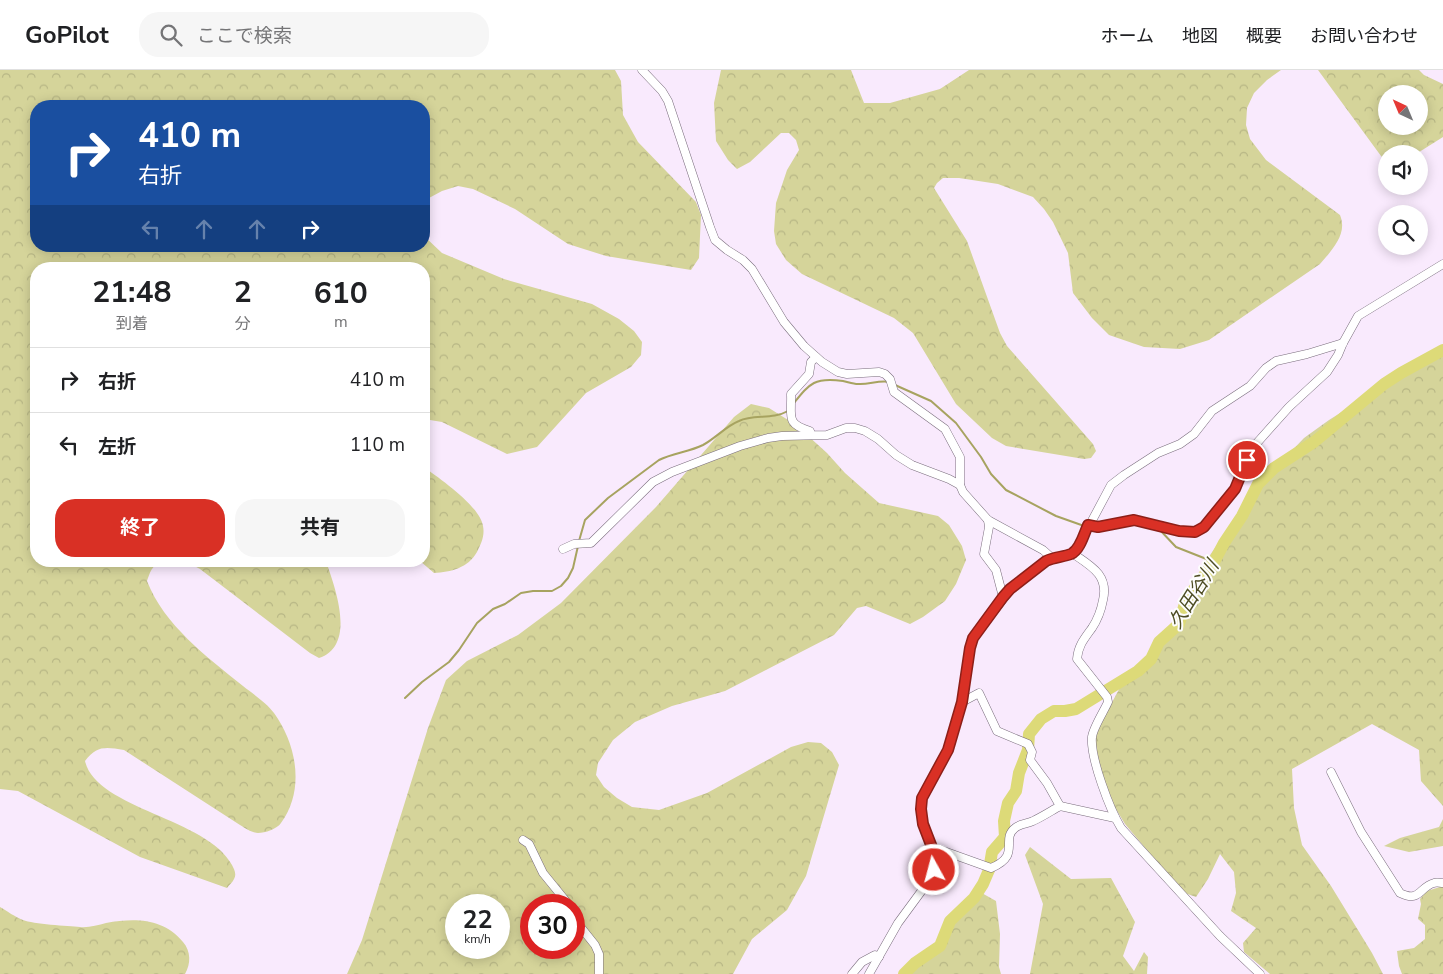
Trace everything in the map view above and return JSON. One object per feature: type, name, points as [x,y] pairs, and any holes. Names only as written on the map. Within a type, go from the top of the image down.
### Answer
[{"type":"street","points":[[642,70],[662,91],[668,101],[716,240],[752,269],[784,322],[804,346],[838,372],[847,374],[878,372],[886,374],[890,379],[894,392],[945,429],[960,457],[960,485],[963,492],[988,520],[1036,546],[1052,558]]},
{"type":"street","points":[[1088,525],[1098,527],[1134,520],[1179,531],[1195,532],[1204,527],[1235,489],[1241,472],[1256,444],[1289,407],[1327,372],[1338,356],[1342,343],[1358,316],[1443,264]]},
{"type":"street","points":[[868,974],[934,870],[933,850],[923,824],[922,798],[943,762],[962,702],[973,638],[1003,597],[1010,589],[1052,558],[1072,553],[1079,545],[1088,525],[1112,485],[1158,453],[1180,444],[1194,434],[1212,411],[1250,386],[1266,368],[1276,361],[1342,343]]},
{"type":"street","points":[[811,435],[810,431],[797,427],[792,421],[791,394],[809,374],[811,362],[816,357]]},
{"type":"street","points":[[563,549],[574,544],[591,543],[654,482],[672,472],[740,446],[768,438],[827,435],[846,428],[854,428],[878,439],[896,455],[912,465],[960,485]]},
{"type":"street","points":[[988,520],[990,527],[984,554],[996,570],[1003,597]]},
{"type":"street","points":[[1072,553],[1100,575],[1105,582],[1105,592],[1097,621],[1078,648],[1077,659],[1107,697],[1108,702],[1092,735],[1093,752],[1115,818],[1121,828],[1214,929],[1260,974]]},
{"type":"street","points":[[962,702],[978,693],[997,731],[1028,744],[1032,752],[1030,760],[1047,783],[1060,806]]},
{"type":"street","points":[[1330,772],[1361,832],[1400,893],[1408,897],[1416,896],[1434,883],[1443,883]]},
{"type":"street","points":[[933,850],[938,849],[991,868],[1001,864],[1008,857],[1010,834],[1015,827],[1032,821],[1060,806],[1115,818]]},
{"type":"street","points":[[523,840],[528,844],[543,873],[560,894]]},
{"type":"street","points":[[585,933],[595,945],[599,954],[599,974]]},
{"type":"street","points":[[852,974],[862,962],[875,955],[879,957]]},
{"type":"green space","points":[[0,70],[615,70],[621,81],[623,115],[638,142],[696,202],[701,215],[699,258],[691,270],[606,256],[568,244],[515,209],[473,189],[458,186],[430,197],[430,100],[30,100],[30,252],[430,252],[430,242],[442,253],[504,279],[592,304],[619,319],[634,331],[642,342],[641,355],[631,367],[586,393],[537,447],[507,454],[442,422],[430,420],[430,262],[30,262],[30,567],[153,567],[147,581],[164,612],[175,626],[201,652],[260,699],[274,713],[282,726],[293,753],[295,782],[289,810],[281,823],[277,827],[258,833],[240,825],[124,750],[102,748],[94,752],[85,761],[93,777],[109,791],[200,836],[219,849],[232,865],[235,872],[233,880],[227,888],[140,857],[18,791],[0,789]]},
{"type":"green space","points":[[721,70],[851,70],[864,103],[890,103],[940,89],[969,70],[1281,70],[1254,93],[1247,108],[1246,125],[1250,139],[1266,160],[1340,215],[1342,229],[1338,241],[1320,264],[1209,340],[1180,349],[1144,347],[1109,335],[1092,318],[1073,293],[1068,253],[1053,222],[1033,197],[998,184],[959,178],[943,178],[934,188],[967,241],[1000,333],[1007,346],[1093,444],[1096,451],[1091,458],[1084,459],[1006,446],[992,438],[956,404],[913,333],[894,318],[802,274],[786,260],[776,244],[774,231],[776,203],[787,170],[799,150],[796,140],[789,133],[781,133],[750,162],[737,169],[728,160],[716,141],[714,103]]},
{"type":"green space","points":[[1318,70],[1419,70],[1424,75],[1443,84],[1443,137],[1428,146],[1378,145],[1378,152]]},
{"type":"green space","points":[[1443,355],[1443,806],[1421,781],[1419,750],[1372,724],[1292,769],[1294,808],[1302,845],[1331,886],[1383,974],[1270,974],[1244,952],[1243,943],[1256,928],[1231,911],[1236,893],[1234,872],[1220,854],[1208,879],[1196,897],[1182,892],[1125,824],[1106,793],[1094,743],[1097,730],[1123,682],[1149,663],[1162,642],[1182,623],[1186,606],[1195,590],[1204,564],[1235,517],[1282,461],[1304,438],[1329,420],[1372,393]]},
{"type":"green space","points":[[751,404],[769,408],[796,425],[879,503],[938,516],[949,525],[962,546],[966,560],[956,584],[945,601],[923,617],[910,624],[866,606],[857,608],[834,635],[725,691],[672,706],[635,722],[613,740],[598,763],[596,775],[604,787],[617,798],[632,807],[659,810],[707,793],[791,747],[808,742],[821,743],[832,752],[839,765],[806,876],[787,910],[752,939],[733,974],[347,974],[362,940],[428,728],[446,680],[467,661],[518,635],[561,603],[656,507],[734,417]]},
{"type":"green space","points":[[430,472],[475,510],[483,526],[482,540],[477,552],[469,562],[447,572],[434,573],[427,567],[430,567]]},
{"type":"green space","points":[[196,567],[328,567],[338,600],[340,615],[340,629],[337,641],[331,651],[319,658]]},
{"type":"green space","points":[[1443,819],[1443,846],[1409,852],[1384,846],[1400,838],[1439,827]]},
{"type":"green space","points":[[1030,847],[1071,879],[1111,878],[1135,922],[1123,956],[1134,971],[1144,952],[1148,957],[1147,974],[1030,974],[1043,904],[1025,855]]},
{"type":"green space","points":[[1443,886],[1443,974],[1402,974],[1397,951],[1414,948],[1425,939],[1425,925],[1418,919],[1420,899],[1427,891]]},
{"type":"green space","points":[[980,892],[996,901],[1000,934],[999,967],[1001,974],[906,974],[939,950],[954,914]]},
{"type":"green space","points":[[0,907],[23,920],[42,924],[83,927],[117,921],[138,920],[157,924],[175,934],[186,946],[189,953],[188,966],[185,974],[0,974]]},
{"type":"waterway","name":"久田谷川","points":[[904,974],[915,963],[940,946],[950,921],[974,898],[983,884],[989,870],[992,852],[1005,837],[1004,821],[1008,803],[1016,791],[1019,773],[1028,750],[1029,734],[1041,719],[1054,711],[1076,709],[1138,671],[1151,659],[1159,642],[1179,624],[1186,600],[1214,562],[1242,516],[1258,484],[1274,468],[1314,442],[1384,384],[1443,350]]},
{"type":"waterway","points":[[794,403],[809,386],[819,381],[834,380],[854,384],[889,382]]},
{"type":"waterway","points":[[895,385],[931,401],[956,423],[991,474],[1006,490],[1056,516],[1087,527]]},
{"type":"waterway","points":[[579,541],[585,520],[608,498],[659,460],[703,445],[739,421],[782,414],[788,411]]},
{"type":"waterway","points":[[1159,529],[1176,547],[1214,562]]},
{"type":"waterway","points":[[405,698],[422,682],[449,662],[477,623],[493,609],[505,604],[521,593],[552,591],[561,586],[573,568],[578,546]]},
{"type":"route","points":[[934,870],[933,850],[923,824],[922,798],[948,750],[962,702],[970,648],[973,638],[988,616],[1010,589],[1046,561],[1072,553],[1079,545],[1088,525],[1098,527],[1134,520],[1179,531],[1195,532],[1204,527],[1235,489],[1247,460]]}]
